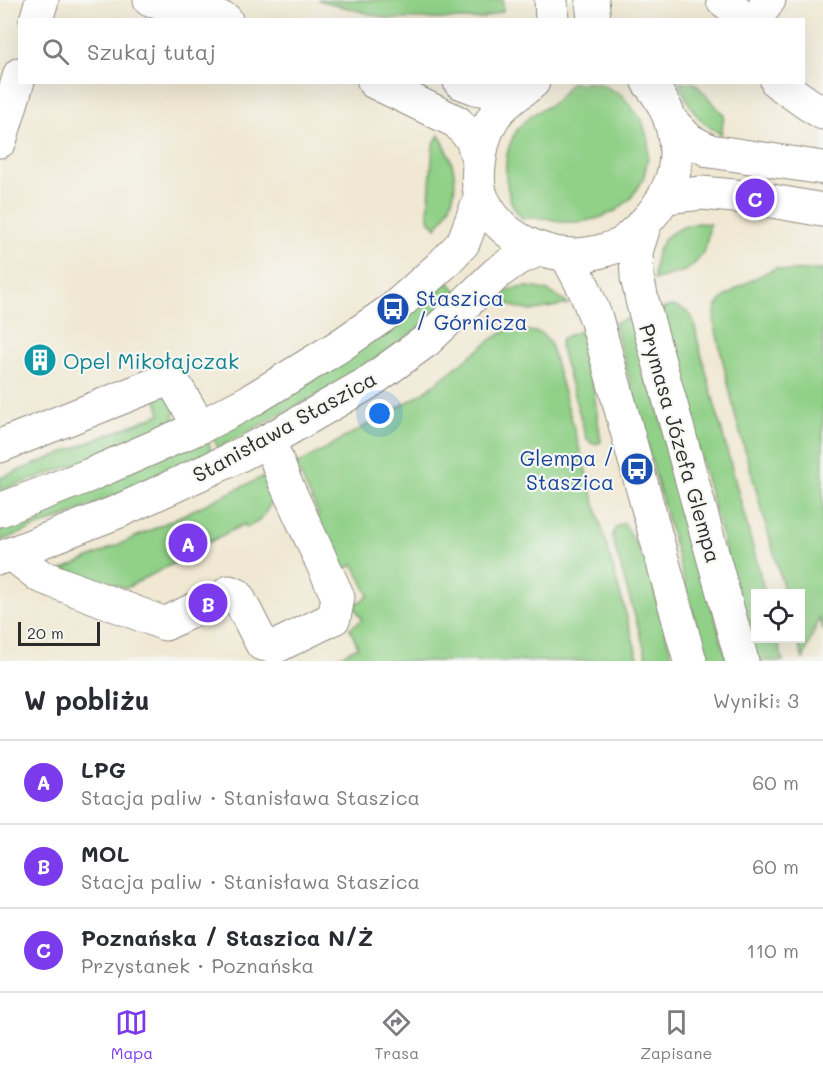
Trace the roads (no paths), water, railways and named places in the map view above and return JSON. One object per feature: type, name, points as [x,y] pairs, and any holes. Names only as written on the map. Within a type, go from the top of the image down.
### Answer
[{"type":"main road","points":[[37,18],[42,0]]},
{"type":"main road","points":[[150,0],[218,18]]},
{"type":"main road","points":[[551,0],[552,18]]},
{"type":"main road","points":[[592,0],[594,18]]},
{"type":"main road","points":[[723,0],[732,6],[742,18]]},
{"type":"main road","points":[[756,18],[769,0]]},
{"type":"main road","points":[[0,141],[18,81]]},
{"type":"main road","points":[[378,84],[457,122],[472,139],[479,162]]},
{"type":"main road","points":[[465,84],[476,88],[526,87]]},
{"type":"main road","points":[[526,87],[495,115],[483,138],[478,178],[481,196],[495,221],[516,239],[554,252],[593,254],[621,245],[645,223],[657,211],[665,198],[674,174],[676,151],[671,121],[661,99],[650,84]]},
{"type":"main road","points":[[780,84],[823,113]]},
{"type":"main road","points":[[671,121],[688,140],[710,151],[823,168]]},
{"type":"main road","points":[[665,198],[702,193],[754,198],[823,210]]},
{"type":"main road","name":"Stanisława Staszica","points":[[0,510],[90,475],[200,427],[338,347],[393,309],[463,243],[481,196]]},
{"type":"main road","name":"Prymasa Józefa Glempa","points":[[645,223],[636,252],[637,277],[742,661]]},
{"type":"main road","points":[[554,252],[584,288],[596,318],[690,661]]},
{"type":"main road","name":"Stanisława Staszica","points":[[6,556],[117,512],[269,440],[368,383],[426,341],[497,273],[517,259],[554,252]]},
{"type":"main road","points":[[0,446],[171,378],[200,427]]},
{"type":"main road","points":[[229,592],[237,595],[262,644],[275,647],[334,618],[338,597],[285,482],[269,440]]},
{"type":"main road","points":[[6,556],[40,576],[165,624],[195,609]]},
{"type":"place","name":"Poznańska / Staszica N/Ż","points":[[755,198]]},
{"type":"place","name":"Staszica / Górnicza","points":[[393,309]]},
{"type":"place","name":"Opel Mikołajczak","points":[[40,360]]},
{"type":"place","name":"Glempa / Staszica","points":[[637,469]]},
{"type":"place","name":"LPG","points":[[188,543]]},
{"type":"place","name":"MOL","points":[[208,603]]}]
